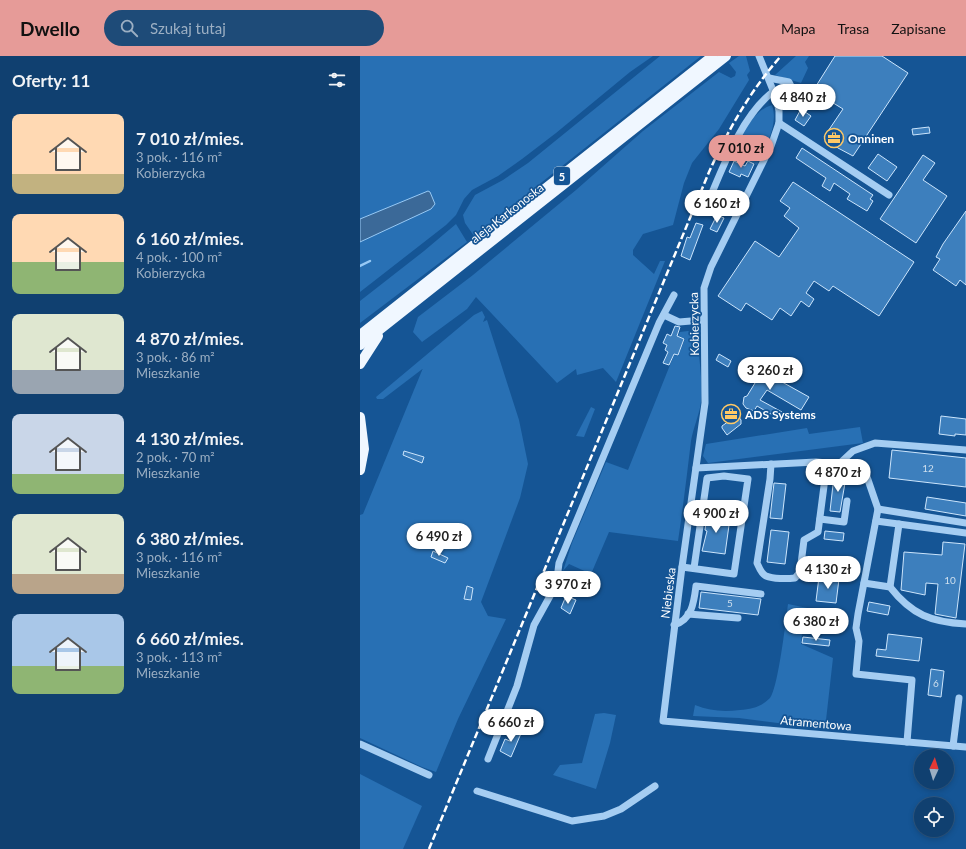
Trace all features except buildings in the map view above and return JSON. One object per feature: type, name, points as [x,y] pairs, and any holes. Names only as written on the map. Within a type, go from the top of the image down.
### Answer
[{"type":"main road","name":"aleja Karkonoska","points":[[360,335],[714,60],[726,56]]},
{"type":"main road","name":"aleja Karkonoska","points":[[360,345],[714,60]]},
{"type":"main road","points":[[360,364],[370,347],[390,322]]},
{"type":"main road","points":[[360,417],[364,449],[360,470]]},
{"type":"street","name":"Kobierzycka","points":[[696,468],[706,398],[702,294],[707,275],[770,146],[779,123],[778,105],[774,91],[759,56]]},
{"type":"street","points":[[769,78],[789,82],[794,92],[792,98],[778,105]]},
{"type":"street","points":[[709,200],[732,149],[746,124],[763,99],[774,91]]},
{"type":"street","points":[[779,123],[889,195]]},
{"type":"street","points":[[488,759],[517,686],[534,625],[560,578],[558,571],[559,563],[664,315],[674,295]]},
{"type":"street","points":[[664,315],[679,322],[703,320]]},
{"type":"street","points":[[839,464],[853,451],[875,443],[884,442],[966,450]]},
{"type":"street","points":[[696,468],[803,462],[828,463],[839,464],[875,480]]},
{"type":"street","points":[[771,464],[770,481],[757,563],[760,571],[766,576],[789,579],[795,578],[800,572],[804,540],[818,532],[828,463]]},
{"type":"street","name":"Niebieska","points":[[664,721],[674,625],[696,468]]},
{"type":"street","points":[[682,567],[734,574],[748,479],[724,476],[707,478],[694,568]]},
{"type":"street","points":[[867,476],[878,509],[856,628],[859,641],[856,674],[912,680],[907,742]]},
{"type":"street","points":[[820,519],[844,522],[847,502]]},
{"type":"street","points":[[878,509],[966,523]]},
{"type":"street","points":[[876,521],[966,533]]},
{"type":"street","points":[[899,524],[890,587],[895,594],[924,617],[940,622],[966,624]]},
{"type":"street","points":[[864,583],[890,587]]},
{"type":"street","points":[[674,625],[682,623],[693,608],[696,586],[761,594]]},
{"type":"street","points":[[688,614],[738,618]]},
{"type":"street","points":[[953,746],[959,698]]},
{"type":"street","name":"Atramentowa","points":[[664,721],[966,747]]},
{"type":"street","points":[[360,744],[430,775]]},
{"type":"street","points":[[477,791],[572,821],[604,816],[621,809],[655,786]]},
{"type":"shaded area","points":[[360,56],[653,56],[630,72],[522,159],[498,176],[472,190],[464,199],[456,215],[446,225],[360,292]]},
{"type":"shaded area","points":[[660,56],[701,56],[474,236],[465,223],[463,215],[475,195],[503,180],[528,163]]},
{"type":"shaded area","points":[[739,56],[746,56],[750,71],[747,75],[749,80],[719,129],[692,163],[684,183],[673,225],[643,234],[633,250],[633,255],[654,274],[660,261],[665,261],[616,382],[603,368],[577,375],[576,369],[557,383],[476,297],[467,309],[422,342],[413,332],[418,317],[473,275],[576,190],[643,131],[719,72],[731,78],[735,76],[736,72],[729,63]]},
{"type":"shaded area","points":[[796,56],[809,56],[805,62],[808,68],[801,83],[775,75]]},
{"type":"shaded area","points":[[772,105],[774,120],[770,136],[757,165],[733,153],[748,124],[759,112]]},
{"type":"shaded area","points":[[428,191],[430,192],[435,204],[431,209],[360,242],[360,219]]},
{"type":"shaded area","points":[[456,224],[467,242],[360,323],[360,301]]},
{"type":"shaded area","points":[[482,311],[485,317],[483,322],[487,320],[519,420],[528,464],[520,498],[481,602],[488,616],[506,619],[458,719],[436,772],[360,738],[360,515],[363,514],[423,369],[383,399],[377,399],[376,397],[474,315]]},
{"type":"shaded area","points":[[688,331],[694,335],[698,341],[701,402],[691,441],[678,541],[609,532],[591,574],[569,564],[563,571],[572,543],[606,462],[628,470],[674,355],[678,356],[685,339],[678,336],[680,332]]},
{"type":"shaded area","points":[[591,407],[595,409],[584,437],[576,436]]},
{"type":"shaded area","points":[[860,427],[863,443],[708,463],[703,456],[706,444],[807,428],[809,434]]},
{"type":"shaded area","points":[[788,604],[836,614],[834,634],[802,634],[801,644],[833,658],[825,729],[739,718],[693,716],[695,705],[711,710],[734,711],[756,707],[763,704],[770,698],[779,669]]},
{"type":"shaded area","points":[[604,713],[616,715],[610,743],[596,789],[553,775],[560,765],[582,763],[595,714]]},
{"type":"shaded area","points":[[360,774],[422,806],[403,849],[360,849]]},
{"type":"waterway","points":[[360,266],[370,261]]},
{"type":"railway","points":[[429,849],[709,172],[740,111],[759,83],[781,56]]},
{"type":"place","name":"Onninen","points":[[834,138]]},
{"type":"place","name":"ADS Systems","points":[[731,414]]}]
